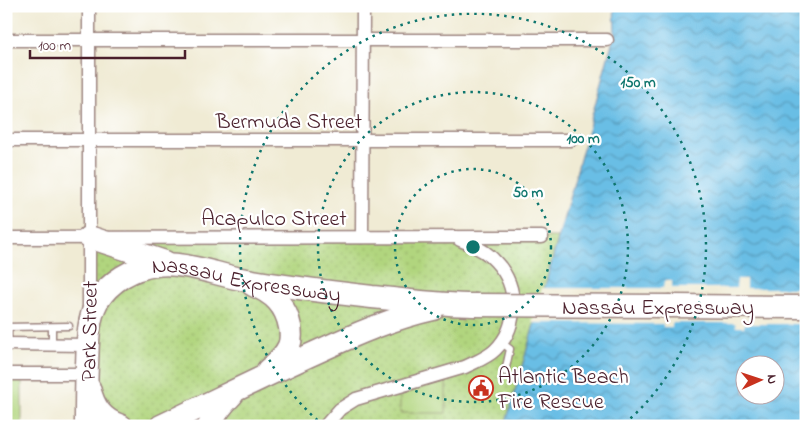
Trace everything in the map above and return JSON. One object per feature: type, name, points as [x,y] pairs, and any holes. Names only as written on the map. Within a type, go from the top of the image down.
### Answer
[{"type":"highway","points":[[90,237],[173,264]]},
{"type":"highway","name":"Nassau Expressway","points":[[88,343],[92,313],[100,298],[112,284],[122,276],[142,268],[173,264],[241,279],[318,291],[449,306],[806,307]]},
{"type":"highway","points":[[241,279],[264,289],[279,302],[288,316],[290,324],[290,346],[281,358],[260,377]]},
{"type":"highway","name":"Nassau Expressway","points":[[163,424],[239,389],[260,377],[362,332],[414,313],[449,306]]},
{"type":"highway","name":"Park Street","points":[[86,426],[88,343]]},
{"type":"highway","points":[[87,374],[92,399],[100,413],[121,426]]},
{"type":"highway","points":[[209,426],[220,408],[239,389]]},
{"type":"street","name":"Park Street","points":[[88,343],[90,237],[89,6]]},
{"type":"street","points":[[362,237],[363,6]]},
{"type":"street","points":[[6,40],[607,40]]},
{"type":"street","name":"Bermuda Street","points":[[6,140],[572,140]]},
{"type":"street","points":[[326,426],[340,409],[356,398],[478,362],[491,354],[502,343],[510,327],[514,310],[513,296],[508,280],[500,267],[488,254],[450,237]]},
{"type":"street","name":"Acapulco Street","points":[[6,238],[542,237]]},
{"type":"street","points":[[7,344],[88,343]]},
{"type":"street","points":[[6,374],[87,374]]},
{"type":"lane","points":[[52,326],[52,344]]},
{"type":"lane","points":[[7,344],[7,327],[69,326]]},
{"type":"lane","points":[[502,343],[510,350],[505,372]]},
{"type":"green space","points":[[89,237],[558,237],[505,426],[87,426]]},
{"type":"green space","points":[[6,378],[22,378],[22,426],[6,426]]},
{"type":"green space","points":[[446,380],[446,413],[400,413],[400,395]]},
{"type":"water","points":[[614,6],[806,6],[806,426],[505,426],[615,32]]},
{"type":"pier","points":[[737,279],[746,279],[746,288],[806,288],[806,324],[745,324],[744,327],[736,327],[735,323],[672,323],[672,327],[663,327],[663,324],[532,323],[542,288],[663,288],[664,281],[672,281],[672,288],[736,288]]},
{"type":"place","name":"Atlantic Beach Fire Rescue","points":[[481,388]]}]
